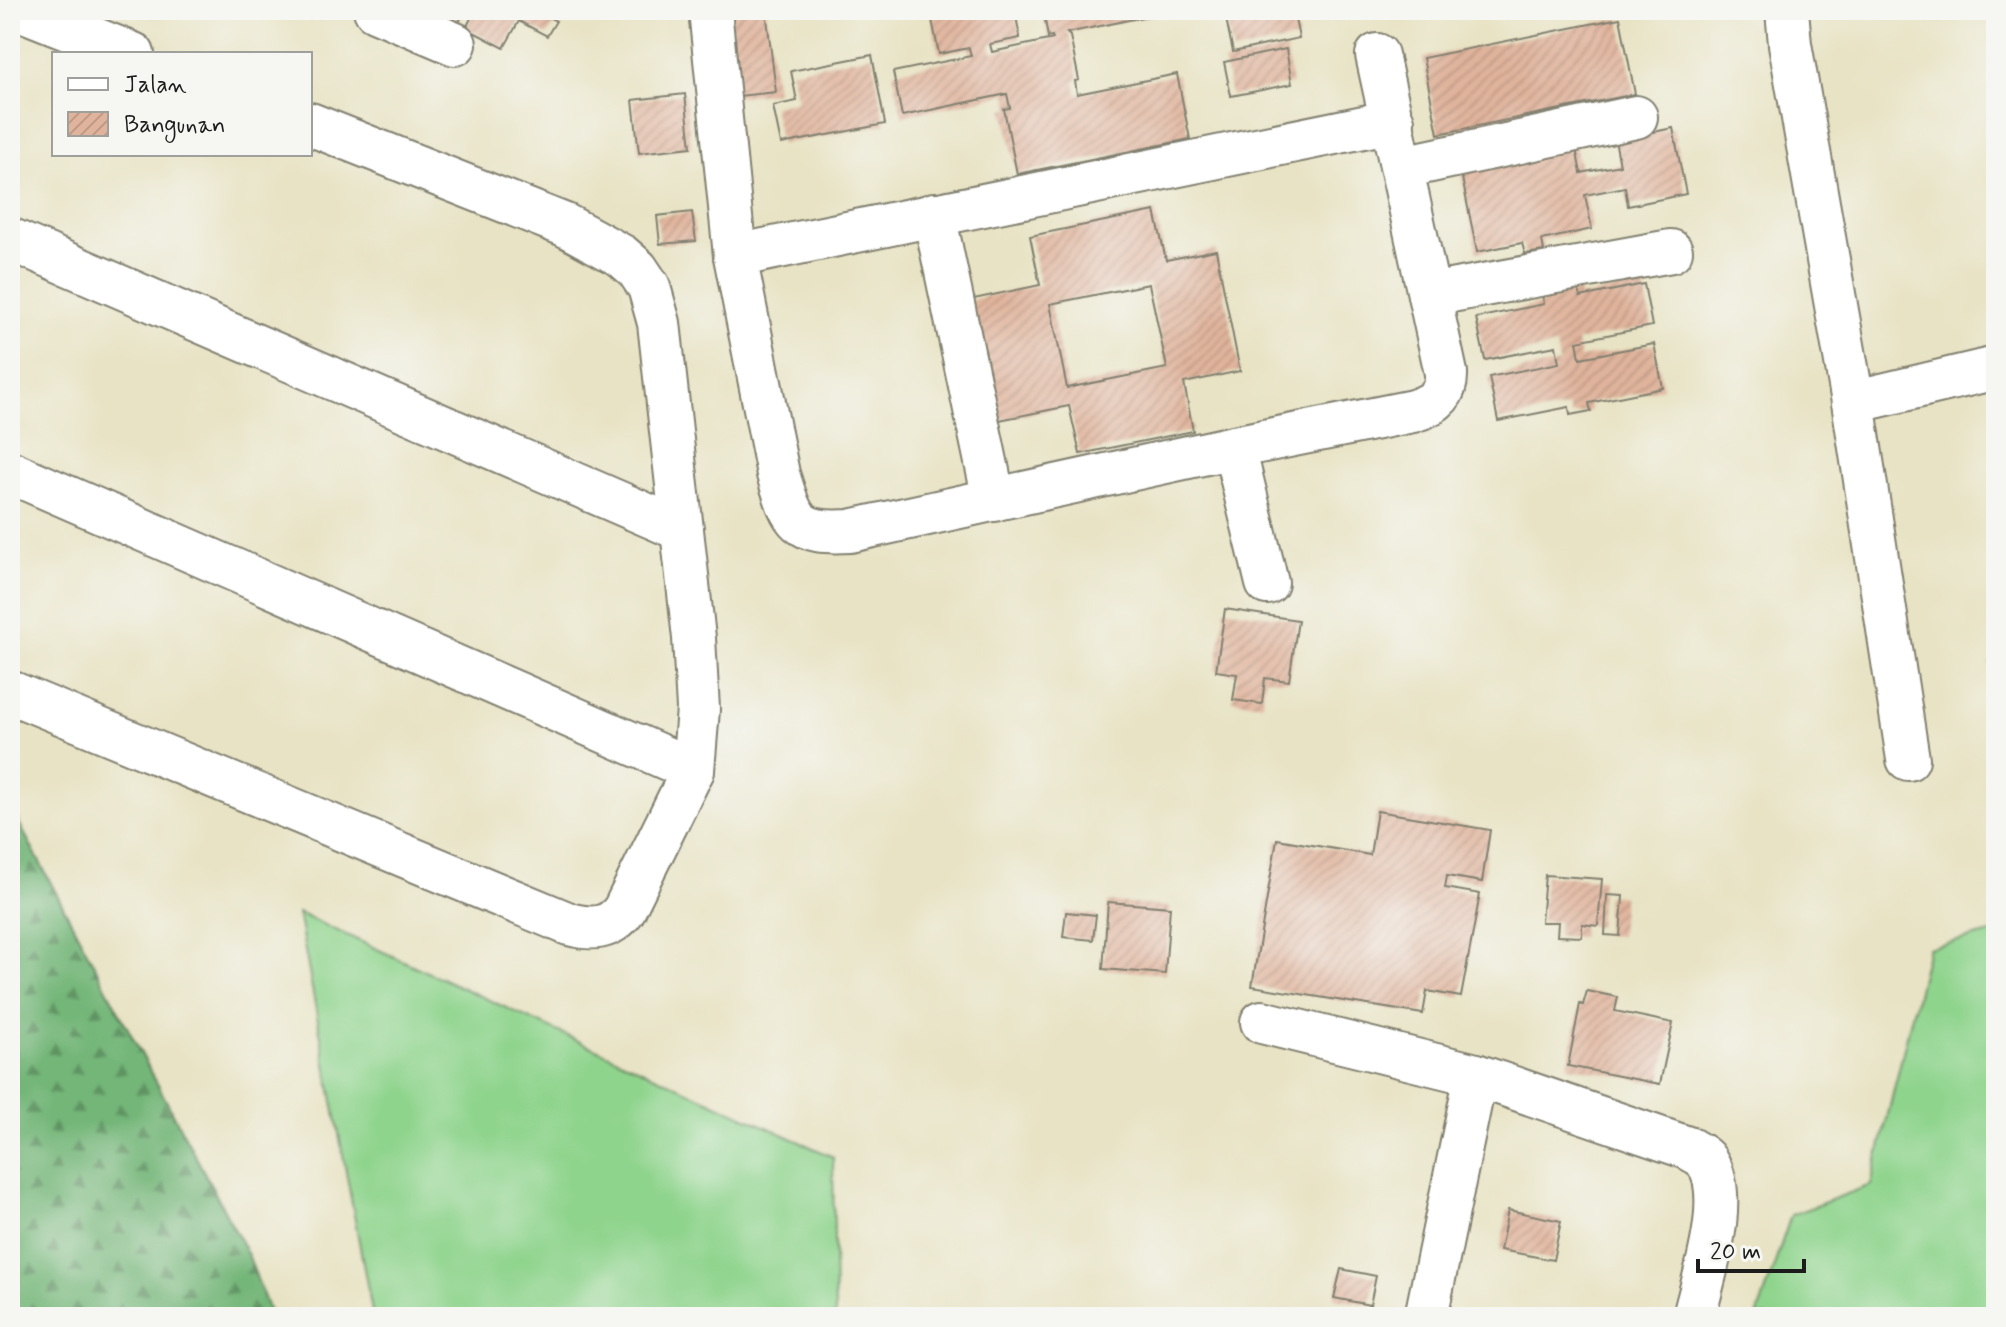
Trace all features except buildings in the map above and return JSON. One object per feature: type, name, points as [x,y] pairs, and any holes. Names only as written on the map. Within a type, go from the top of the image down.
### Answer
[{"type":"street","points":[[22,10],[128,52]]},
{"type":"street","points":[[375,10],[455,44]]},
{"type":"street","points":[[710,10],[735,256],[778,474],[787,504],[799,524],[820,533],[850,531],[1413,411],[1435,402],[1446,382],[1377,55]]},
{"type":"street","points":[[1787,10],[1790,44],[1853,402],[1908,759]]},
{"type":"street","points":[[1403,167],[1636,117]]},
{"type":"street","points":[[735,256],[1393,121]]},
{"type":"street","points":[[10,692],[554,918],[585,929],[604,927],[617,919],[693,770],[698,709],[694,638],[659,323],[649,287],[637,269],[622,256],[565,225],[312,125]]},
{"type":"street","points":[[934,214],[994,500]]},
{"type":"street","points":[[10,239],[682,530]]},
{"type":"street","points":[[1429,295],[1671,251]]},
{"type":"street","points":[[1853,402],[1996,368]]},
{"type":"street","points":[[1234,447],[1267,583]]},
{"type":"street","points":[[10,472],[693,770]]},
{"type":"street","points":[[1262,1022],[1476,1075],[1688,1148],[1704,1158],[1714,1180],[1717,1207],[1694,1317]]},
{"type":"street","points":[[1426,1317],[1476,1075]]},
{"type":"green space","points":[[10,806],[249,1257],[271,1317],[10,1317]]},
{"type":"green space","points":[[298,913],[833,1157],[835,1317],[373,1317]]},
{"type":"green space","points":[[1996,932],[1996,1317],[1757,1317],[1791,1215],[1871,1185],[1928,948]]}]
